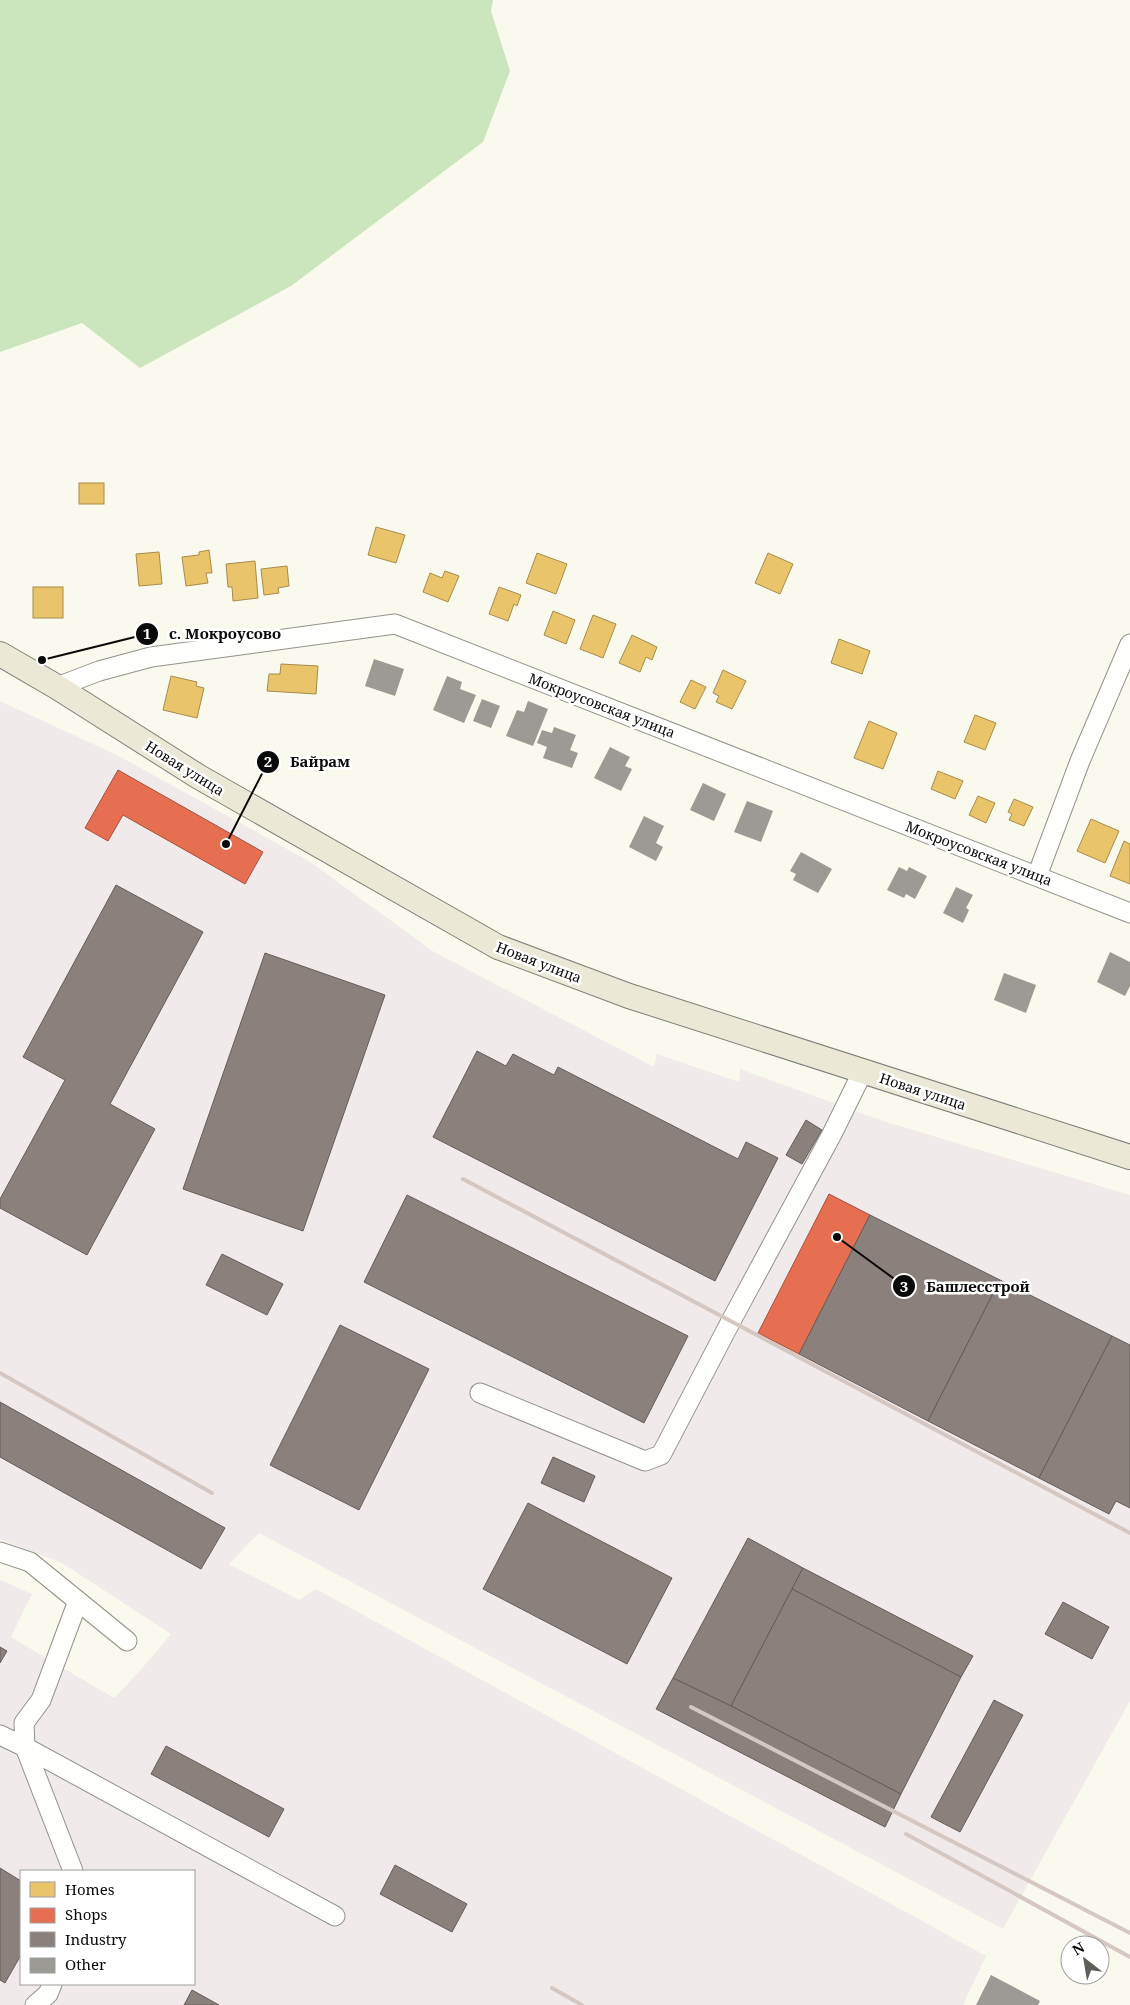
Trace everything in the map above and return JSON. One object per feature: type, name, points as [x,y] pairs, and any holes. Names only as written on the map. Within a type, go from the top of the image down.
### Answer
[{"type":"main road","name":"Новая улица","points":[[0,654],[57,687],[198,777],[498,947],[629,996],[1130,1157]]},
{"type":"street","name":"Мокроусовская улица","points":[[57,687],[99,671],[151,657],[395,624],[1130,913]]},
{"type":"street","points":[[1037,876],[1080,761],[1130,644]]},
{"type":"street","points":[[480,1393],[645,1461],[661,1455],[832,1134],[863,1071]]},
{"type":"street","points":[[0,1552],[30,1562],[127,1640]]},
{"type":"street","points":[[73,1870],[25,1747],[24,1722],[41,1700],[78,1601]]},
{"type":"street","points":[[0,1735],[335,1916]]},
{"type":"street","points":[[35,2005],[48,1994],[52,1985]]},
{"type":"shaded area","points":[[0,701],[117,755],[309,861],[434,952],[654,1067],[657,1054],[739,1082],[740,1069],[883,1121],[1130,1195],[1130,1701],[1003,1929],[259,1533],[229,1564],[299,1600],[316,1589],[986,1956],[963,2005],[0,2005],[0,1580],[32,1594],[11,1637],[114,1698],[171,1634],[62,1563],[0,1539]]},
{"type":"green space","points":[[0,0],[493,0],[491,11],[510,71],[483,142],[291,286],[140,368],[82,323],[0,352]]},
{"type":"building: Homes","points":[[79,483],[104,483],[104,504],[79,504]]},
{"type":"building: Homes","points":[[376,527],[405,535],[396,563],[368,555]]},
{"type":"building: Homes","points":[[209,550],[212,573],[206,573],[208,583],[186,586],[182,557],[199,555],[199,552]]},
{"type":"building: Homes","points":[[159,552],[162,584],[139,586],[136,554]]},
{"type":"building: Homes","points":[[537,553],[567,564],[556,594],[526,583]]},
{"type":"building: Homes","points":[[768,553],[793,564],[780,594],[755,583]]},
{"type":"building: Homes","points":[[255,561],[258,598],[233,601],[232,587],[228,587],[226,564]]},
{"type":"building: Homes","points":[[287,566],[289,586],[278,588],[279,593],[264,595],[261,569]]},
{"type":"building: Homes","points":[[445,571],[459,576],[448,602],[423,592],[430,573],[442,578]]},
{"type":"building: Homes","points":[[33,587],[63,587],[63,618],[33,618]]},
{"type":"building: Homes","points":[[499,587],[521,595],[517,606],[514,604],[508,621],[489,614]]},
{"type":"building: Homes","points":[[553,611],[575,620],[566,644],[544,635]]},
{"type":"building: Homes","points":[[593,615],[616,624],[603,658],[580,649]]},
{"type":"building: Homes","points":[[632,635],[657,647],[652,660],[646,657],[640,672],[619,663]]},
{"type":"building: Homes","points":[[839,639],[870,651],[862,674],[831,663]]},
{"type":"building: Homes","points":[[281,664],[318,666],[316,694],[267,691],[269,674],[280,674]]},
{"type":"building: Homes","points":[[723,670],[746,681],[732,709],[716,702],[719,696],[713,693]]},
{"type":"building: Homes","points":[[171,676],[197,682],[196,686],[204,688],[197,718],[163,710]]},
{"type":"building: Homes","points":[[691,680],[706,687],[695,709],[680,702]]},
{"type":"building: Homes","points":[[975,715],[996,723],[985,750],[964,742]]},
{"type":"building: Homes","points":[[869,721],[897,733],[883,769],[854,758]]},
{"type":"building: Homes","points":[[938,771],[963,781],[955,799],[931,789]]},
{"type":"building: Homes","points":[[978,796],[995,803],[986,823],[969,815]]},
{"type":"building: Homes","points":[[1014,799],[1033,807],[1024,826],[1009,820],[1012,814],[1008,812]]},
{"type":"building: Homes","points":[[1091,819],[1119,831],[1105,863],[1077,851]]},
{"type":"building: Homes","points":[[1124,841],[1130,844],[1130,884],[1110,876]]},
{"type":"building: Shops","points":[[118,770],[263,852],[245,884],[123,815],[108,841],[85,828]]},
{"type":"building: Shops","points":[[829,1194],[870,1215],[799,1354],[758,1333]]},
{"type":"building: Industry","points":[[116,885],[203,932],[110,1104],[155,1129],[87,1255],[0,1208],[0,1199],[65,1080],[23,1057]]},
{"type":"building: Industry","points":[[265,953],[385,995],[303,1231],[183,1189]]},
{"type":"building: Industry","points":[[477,1051],[506,1066],[513,1054],[554,1075],[558,1067],[738,1159],[746,1142],[778,1158],[715,1281],[433,1137]]},
{"type":"building: Industry","points":[[806,1120],[822,1130],[802,1164],[786,1155]]},
{"type":"building: Industry","points":[[407,1195],[688,1336],[644,1423],[364,1282]]},
{"type":"building: Industry","points":[[870,1215],[1000,1280],[928,1421],[799,1354]]},
{"type":"building: Industry","points":[[222,1254],[283,1284],[267,1315],[206,1285]]},
{"type":"building: Industry","points":[[1000,1280],[1112,1336],[1039,1478],[928,1421]]},
{"type":"building: Industry","points":[[340,1325],[429,1369],[359,1510],[270,1465]]},
{"type":"building: Industry","points":[[1112,1336],[1130,1345],[1130,1508],[1116,1501],[1109,1514],[1039,1478]]},
{"type":"building: Industry","points":[[0,1402],[225,1528],[201,1569],[0,1457]]},
{"type":"building: Industry","points":[[553,1457],[595,1476],[584,1502],[541,1483]]},
{"type":"building: Industry","points":[[528,1503],[672,1578],[627,1664],[483,1589]]},
{"type":"building: Industry","points":[[748,1538],[803,1568],[731,1706],[673,1678]]},
{"type":"building: Industry","points":[[803,1568],[973,1656],[961,1677],[792,1589]]},
{"type":"building: Industry","points":[[792,1589],[961,1677],[901,1794],[731,1706]]},
{"type":"building: Industry","points":[[1063,1602],[1109,1627],[1092,1659],[1045,1634]]},
{"type":"building: Industry","points":[[0,1647],[7,1651],[0,1663]]},
{"type":"building: Industry","points":[[673,1678],[901,1794],[885,1827],[656,1709]]},
{"type":"building: Industry","points":[[994,1700],[1023,1715],[960,1832],[931,1817]]},
{"type":"building: Industry","points":[[166,1746],[284,1809],[269,1837],[151,1774]]},
{"type":"building: Industry","points":[[395,1865],[467,1904],[452,1932],[380,1894]]},
{"type":"building: Industry","points":[[0,1868],[20,1880],[20,1957],[5,1983],[0,1980]]},
{"type":"building: Industry","points":[[192,1990],[219,2005],[184,2005]]},
{"type":"building: Other","points":[[374,659],[404,669],[395,696],[365,686]]},
{"type":"building: Other","points":[[447,676],[462,682],[460,689],[476,695],[464,723],[433,710]]},
{"type":"building: Other","points":[[482,699],[500,706],[491,728],[473,721]]},
{"type":"building: Other","points":[[528,701],[548,709],[533,746],[506,736],[517,710],[524,712]]},
{"type":"building: Other","points":[[554,727],[576,735],[570,750],[578,753],[572,768],[543,758],[547,747],[537,743],[542,730],[552,733]]},
{"type":"building: Other","points":[[610,747],[630,757],[625,766],[632,769],[621,791],[594,778]]},
{"type":"building: Other","points":[[703,783],[726,794],[714,821],[690,810]]},
{"type":"building: Other","points":[[747,801],[773,811],[761,842],[734,832]]},
{"type":"building: Other","points":[[644,816],[664,826],[656,843],[663,847],[656,861],[629,847]]},
{"type":"building: Other","points":[[801,852],[832,869],[818,893],[793,880],[796,874],[790,871]]},
{"type":"building: Other","points":[[899,867],[907,871],[909,867],[927,876],[915,899],[906,894],[904,898],[887,890]]},
{"type":"building: Other","points":[[956,887],[973,895],[966,908],[969,910],[963,923],[943,913]]},
{"type":"building: Other","points":[[1110,952],[1130,962],[1130,986],[1125,996],[1097,982]]},
{"type":"building: Other","points":[[1004,973],[1036,985],[1026,1013],[994,1000]]},
{"type":"building: Other","points":[[991,1975],[1040,2001],[1038,2005],[976,2005]]},
{"type":"railway","points":[[463,1179],[1130,1533]]},
{"type":"railway","points":[[0,1373],[212,1493]]},
{"type":"railway","points":[[691,1707],[1130,1933]]},
{"type":"railway","points":[[906,1834],[1130,1957]]},
{"type":"railway","points":[[552,1988],[582,2005]]},
{"type":"place","name":"с. Мокроусово","points":[[42,660]]},
{"type":"place","name":"Байрам","points":[[226,844]]},
{"type":"place","name":"Башлесстрой","points":[[837,1237]]}]
